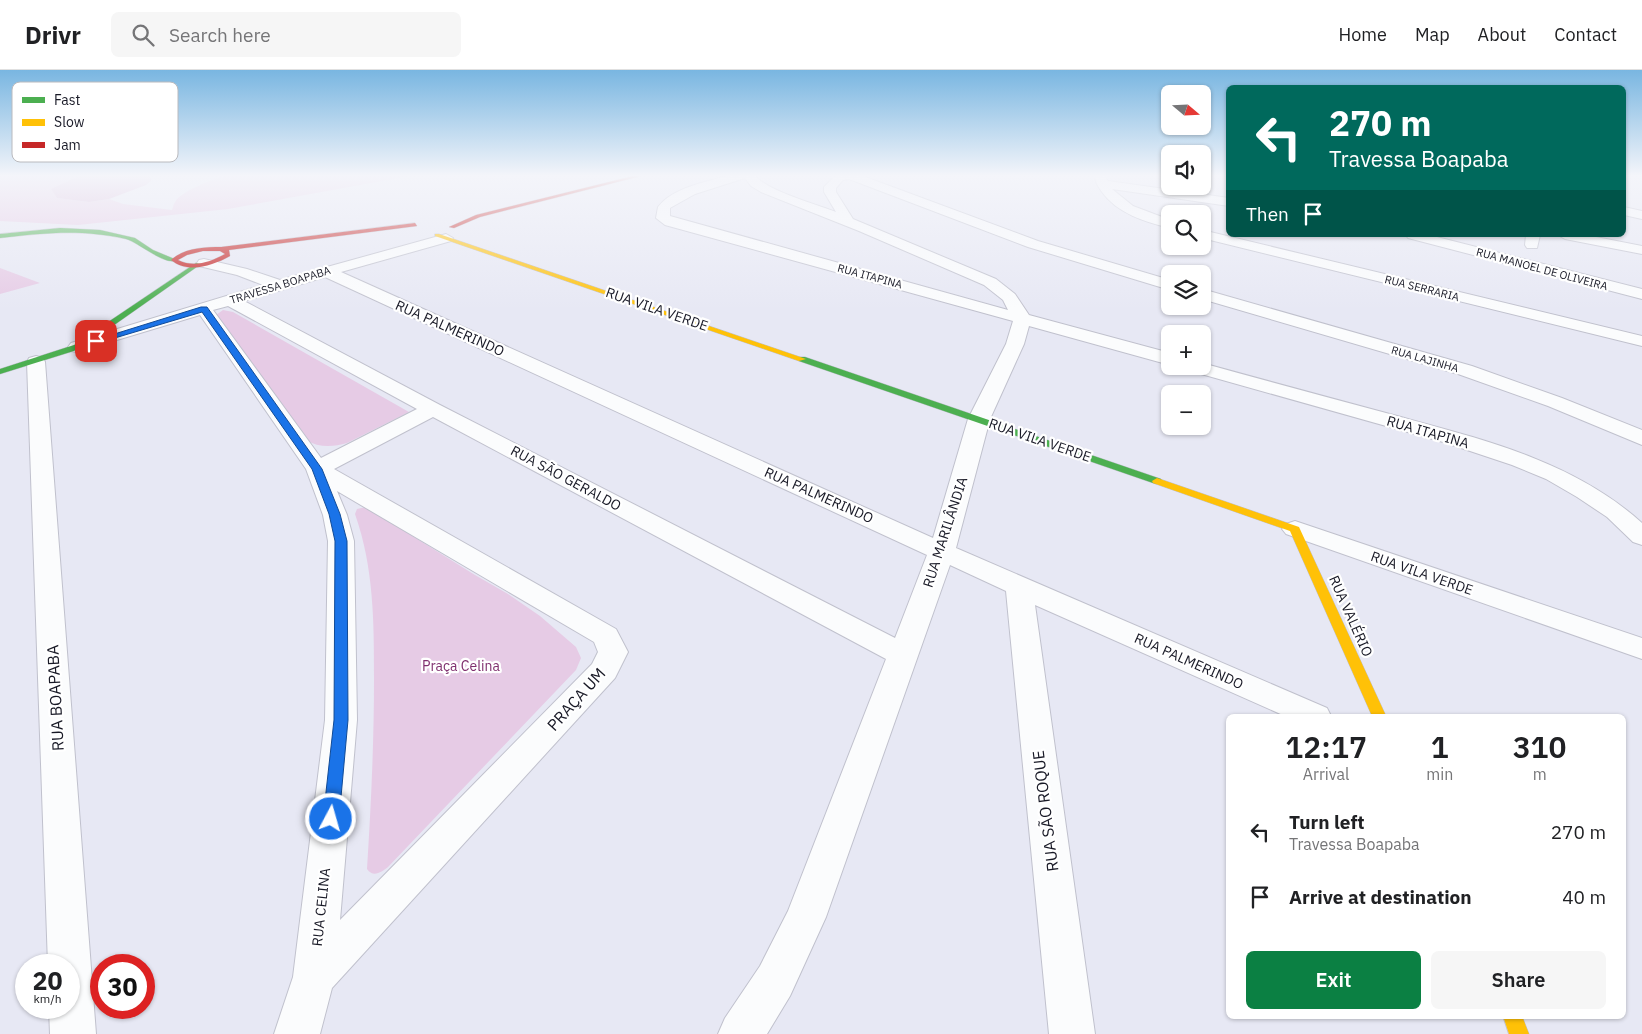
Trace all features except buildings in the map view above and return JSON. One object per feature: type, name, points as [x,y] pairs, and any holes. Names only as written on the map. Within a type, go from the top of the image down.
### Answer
[{"type":"street","points":[[134,307],[183,254],[222,252],[417,228],[444,228],[465,220]]},
{"type":"street","name":"RUA ITAPINA","points":[[666,220],[1161,357]]},
{"type":"street","points":[[848,220],[990,282],[1009,297],[1022,318]]},
{"type":"street","points":[[969,220],[1033,244],[1161,282]]},
{"type":"street","name":"TRAVESSA BOAPABA","points":[[0,372],[325,271],[444,228]]},
{"type":"street","name":"RUA VILA VERDE","points":[[444,228],[980,419],[1642,649]]},
{"type":"street","points":[[0,236],[43,231],[82,231],[125,237],[138,241],[222,252],[242,272]]},
{"type":"street","name":"RUA SERRARIA","points":[[1211,236],[1642,341]]},
{"type":"street","name":"RUA MANOEL DE OLIVEIRA","points":[[1421,237],[1642,294]]},
{"type":"street","points":[[1575,237],[1642,250]]},
{"type":"street","points":[[138,241],[170,266],[198,265],[242,272],[279,284]]},
{"type":"street","points":[[77,347],[198,265],[222,252]]},
{"type":"street","name":"RUA PALMERINDO","points":[[325,271],[942,550],[1019,587],[1310,714]]},
{"type":"street","name":"RUA LAJINHA","points":[[1211,297],[1465,370],[1555,402],[1642,438]]},
{"type":"street","name":"RUA SÃO GERALDO","points":[[217,304],[433,409],[902,654]]},
{"type":"street","name":"RUA CELINA","points":[[217,304],[317,469],[335,514],[341,541],[341,720],[314,977],[297,1034]]},
{"type":"street","name":"RUA MARILÂNDIA","points":[[741,1034],[775,981],[806,917],[942,550],[980,419],[1015,344],[1022,318]]},
{"type":"street","name":"RUA BOAPABA","points":[[36,362],[73,1034]]},
{"type":"street","name":"RUA ITAPINA","points":[[1211,371],[1499,453],[1568,481],[1626,520],[1642,537]]},
{"type":"street","points":[[317,469],[433,409]]},
{"type":"street","name":"PRAÇA UM","points":[[314,977],[604,670],[613,652],[606,636],[317,469]]},
{"type":"street","name":"RUA VALÉRIO","points":[[1295,529],[1378,714]]},
{"type":"street","name":"RUA SÃO ROQUE","points":[[1019,587],[1072,1034]]},
{"type":"street","points":[[1513,1019],[1519,1034]]},
{"type":"green space","points":[[0,220],[125,220],[78,225]]},
{"type":"green space","points":[[0,268],[40,283],[0,294]]},
{"type":"green space","points":[[223,310],[233,312],[409,412],[347,443],[326,446],[306,440],[216,315]]},
{"type":"green space","name":"Praça Celina","points":[[366,507],[508,594],[540,616],[576,647],[581,658],[576,670],[388,867],[375,874],[367,869],[373,727],[374,658],[372,595],[366,555],[355,514],[357,509]]},
{"type":"traffic: fast","points":[[0,236],[60,230],[100,232],[133,239],[151,251],[174,260]]},
{"type":"traffic: fast","points":[[0,372],[77,347],[198,264]]},
{"type":"traffic: fast","points":[[802,359],[1157,481]]},
{"type":"traffic: slow","points":[[437,235],[802,359]]},
{"type":"traffic: slow","points":[[1157,481],[1295,529],[1378,714]]},
{"type":"traffic: slow","points":[[1513,1019],[1519,1034]]},
{"type":"traffic: jam","points":[[452,227],[469,220]]},
{"type":"traffic: jam","points":[[221,249],[227,251],[228,255],[201,265],[187,265],[174,260],[179,256],[196,250],[221,249],[415,225]]},
{"type":"route","points":[[96,341],[204,309],[317,469],[335,514],[341,541],[341,720],[331,819]]}]
